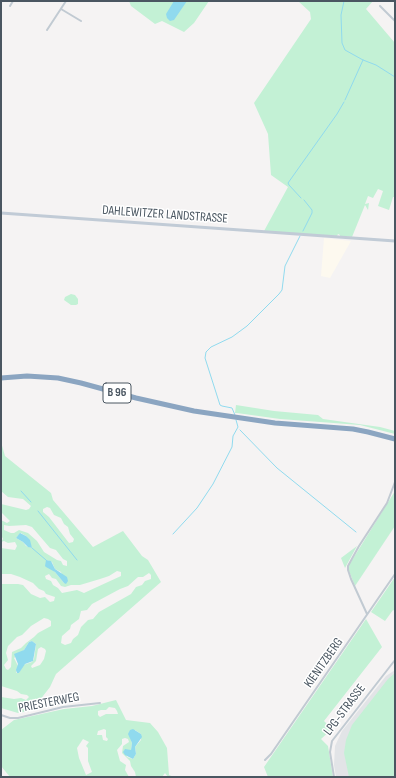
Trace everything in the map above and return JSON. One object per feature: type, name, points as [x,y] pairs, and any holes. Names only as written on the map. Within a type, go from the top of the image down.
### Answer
[{"type":"highway","name":"B 96","points":[[1,375],[38,373],[66,376],[167,402],[235,417],[353,426],[368,428],[395,436]]},
{"type":"highway","name":"B 96","points":[[1,378],[37,376],[66,379],[167,406],[275,424],[353,429],[395,439]]},
{"type":"street","points":[[10,6],[13,1]]},
{"type":"street","points":[[47,30],[66,1]]},
{"type":"street","points":[[380,6],[395,21]]},
{"type":"street","points":[[61,9],[81,21]]},
{"type":"street","name":"DAHLEWITZER LANDSTRASSE","points":[[1,212],[395,241]]},
{"type":"street","points":[[367,614],[353,584],[348,566],[387,503],[395,484]]},
{"type":"street","name":"KIENITZBERG","points":[[265,760],[271,754],[395,574]]},
{"type":"street","name":"LPG-STRASSE","points":[[334,777],[330,752],[332,741],[395,660]]},
{"type":"street","name":"PRIESTERWEG","points":[[1,715],[10,718],[18,718],[63,707],[100,703]]},
{"type":"shaded area","points":[[324,238],[351,241],[330,278],[321,276]]},
{"type":"shaded area","points":[[395,670],[395,777],[336,777],[334,765],[335,746],[342,731],[386,676]]},
{"type":"green space","points":[[129,1],[209,1],[194,23],[184,32],[162,21],[155,24],[131,6]]},
{"type":"green space","points":[[298,1],[373,1],[366,9],[395,43],[395,197],[393,197],[389,210],[378,206],[383,191],[378,189],[373,198],[368,196],[365,204],[369,203],[368,210],[365,205],[352,237],[340,236],[338,234],[337,236],[264,231],[288,187],[271,175],[268,134],[254,103],[311,19],[310,12]]},
{"type":"green space","points":[[71,294],[75,295],[78,299],[78,304],[71,305],[64,300],[65,297]]},
{"type":"green space","points":[[236,405],[274,411],[318,415],[323,419],[380,427],[395,431],[395,434],[360,425],[280,419],[235,413]]},
{"type":"green space","points":[[1,442],[5,456],[51,493],[53,500],[93,547],[123,531],[142,556],[148,560],[161,582],[56,674],[50,687],[35,710],[18,713],[1,708],[1,697],[14,699],[21,698],[26,700],[29,697],[1,686],[1,584],[23,585],[31,594],[40,598],[45,597],[50,602],[54,601],[55,597],[46,594],[33,583],[20,577],[11,574],[1,574],[1,548],[15,550],[17,546],[15,542],[1,542],[3,539],[2,537],[1,539],[1,520],[7,523],[10,521],[1,512],[1,504],[26,510],[31,506],[23,499],[8,497],[1,491]],"holes":[[[47,507],[50,508],[54,515],[61,518],[64,524],[68,527],[70,534],[74,539],[73,542],[69,543],[49,517],[43,512],[43,509]],[[4,525],[26,525],[32,527],[50,548],[56,550],[63,559],[67,561],[67,566],[63,565],[61,561],[44,552],[37,541],[28,533],[19,530],[11,533],[4,530]],[[21,533],[26,536],[32,548],[26,546],[23,542],[16,538]],[[47,560],[52,562],[55,569],[61,572],[64,583],[53,570]],[[117,571],[121,572],[121,576],[84,593],[77,590],[62,593],[53,585],[51,581],[46,579],[45,576],[49,574],[52,578],[56,579],[61,586],[65,587],[80,585],[109,576]],[[149,573],[151,575],[151,579],[136,587],[131,594],[99,612],[93,619],[88,620],[81,627],[78,635],[71,643],[65,645],[61,643],[62,636],[70,629],[71,625],[79,619],[81,611],[87,610],[92,604],[128,586],[138,577],[143,577]],[[44,618],[51,621],[51,626],[38,633],[21,648],[12,652],[11,667],[8,670],[4,665],[8,660],[6,653],[8,646],[17,637],[22,635],[31,626]],[[32,641],[36,644],[34,659],[32,662],[23,665],[19,673],[16,673],[18,666],[14,658],[24,650],[29,642]],[[41,647],[45,649],[44,659],[40,665],[32,668],[31,666],[36,661],[38,649]]]},
{"type":"green space","points":[[395,491],[395,526],[355,586],[349,571],[349,565]]},
{"type":"green space","points":[[357,546],[345,568],[341,558]]},
{"type":"green space","points":[[395,577],[395,611],[393,610],[385,621],[371,612]]},
{"type":"green space","points":[[366,619],[382,647],[324,721],[332,729],[321,739],[328,746],[333,777],[268,777],[264,767]]},
{"type":"green space","points":[[395,673],[395,777],[349,777],[344,753],[346,740],[352,725],[388,679]]},
{"type":"green space","points":[[116,700],[126,720],[150,723],[158,732],[167,748],[169,775],[174,777],[168,777],[165,773],[162,777],[136,777],[130,761],[122,753],[123,746],[129,742],[128,739],[125,738],[122,739],[122,744],[117,750],[120,761],[126,765],[125,770],[129,777],[10,777],[1,766],[1,730],[14,720],[64,709],[92,706]],"holes":[[[109,707],[115,708],[118,714],[106,714],[100,717],[98,715],[98,711],[106,710]],[[104,729],[106,730],[107,741],[103,740],[102,735],[97,735],[98,731]],[[135,730],[141,734],[141,740],[135,747],[136,754],[133,759],[127,757],[124,750],[131,750],[132,743],[130,737]],[[83,739],[89,742],[86,746],[88,748],[88,761],[92,772],[86,775],[79,758],[77,748]]]},
{"type":"water","points":[[174,1],[187,1],[174,20],[170,21],[166,14]]},
{"type":"water","points":[[20,533],[30,540],[32,548],[28,547],[16,538]]},
{"type":"water","points":[[46,560],[51,561],[55,569],[67,577],[68,581],[66,584],[55,572],[45,566]]},
{"type":"water","points":[[32,641],[36,644],[33,661],[25,664],[19,673],[17,673],[16,670],[18,664],[14,654],[24,650],[29,642]]},
{"type":"water","points":[[133,729],[141,734],[142,737],[135,747],[136,754],[133,759],[125,755],[123,752],[125,749],[131,750],[132,743],[128,734],[130,730]]},
{"type":"waterway","points":[[344,1],[341,15],[342,43],[345,50],[376,65],[395,77]]},
{"type":"waterway","points":[[345,100],[363,60]]},
{"type":"waterway","points":[[301,198],[288,183],[344,102]]},
{"type":"waterway","points":[[303,231],[312,213],[312,210],[304,200]]},
{"type":"waterway","points":[[235,415],[232,408],[220,405],[205,358],[206,352],[211,347],[232,337],[247,326],[279,294],[282,290],[285,266],[300,236]]},
{"type":"waterway","points":[[173,534],[197,508],[213,484],[232,447],[233,436],[238,427],[236,420]]},
{"type":"waterway","points":[[240,430],[277,468],[356,532]]},
{"type":"waterway","points":[[21,491],[31,502]]},
{"type":"waterway","points":[[38,511],[77,560]]},
{"type":"waterway","points":[[32,548],[46,560]]}]
